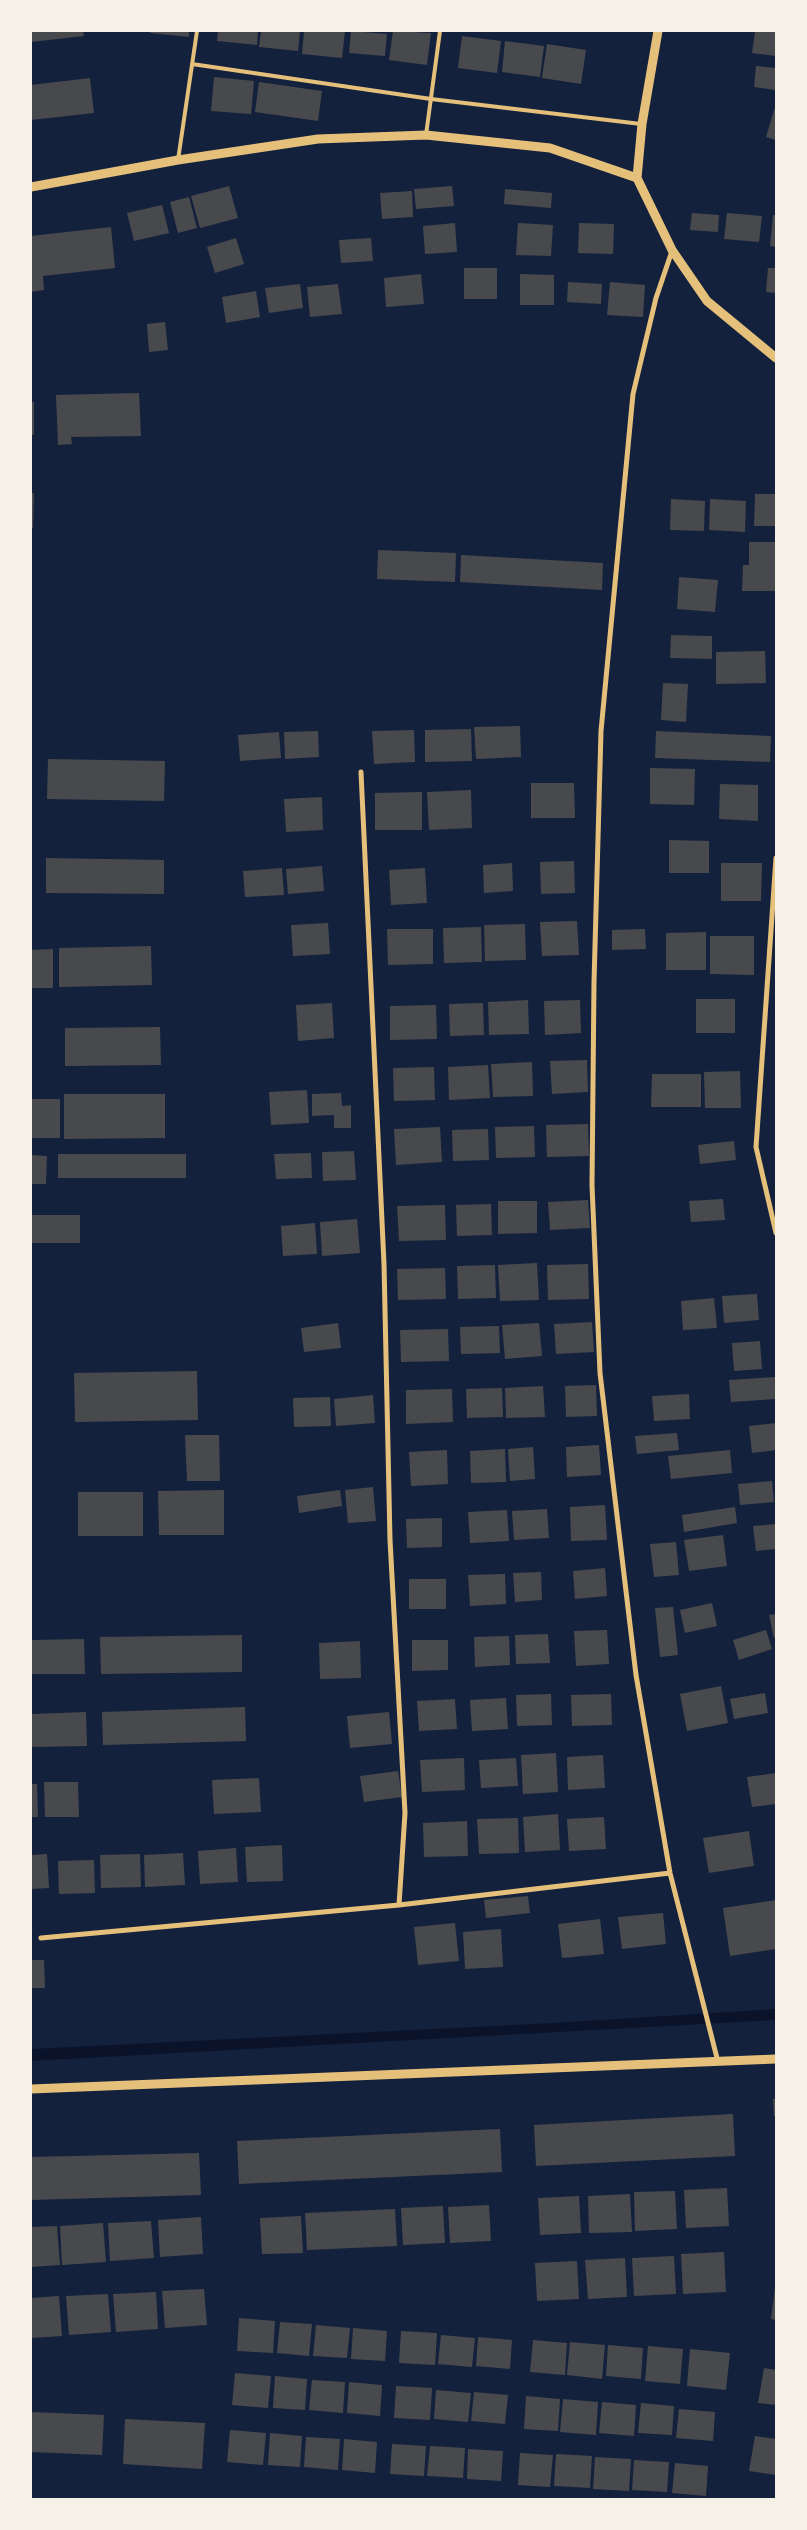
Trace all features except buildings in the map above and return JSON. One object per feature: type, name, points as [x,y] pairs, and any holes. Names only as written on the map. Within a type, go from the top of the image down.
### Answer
[{"type":"street","points":[[658,31],[642,124],[637,178],[672,250],[707,301],[776,358]]},
{"type":"street","points":[[31,187],[178,160],[318,139],[426,135],[550,148],[637,178]]},
{"type":"street","points":[[672,250],[656,298],[633,394],[601,731],[594,982],[592,1175],[600,1373],[636,1675],[670,1873],[718,2063]]},
{"type":"street","points":[[361,772],[384,1264],[390,1540],[405,1813],[399,1905]]},
{"type":"street","points":[[776,858],[756,1148],[776,1233]]},
{"type":"street","points":[[41,1938],[399,1905],[670,1873]]},
{"type":"street","points":[[31,2090],[718,2063],[776,2059]]},
{"type":"lane","points":[[178,160],[197,31]]},
{"type":"lane","points":[[426,135],[440,31]]},
{"type":"lane","points":[[192,64],[431,100],[642,124]]},
{"type":"water","points":[[776,2009],[776,2020],[31,2061],[31,2049],[553,2023]]}]
